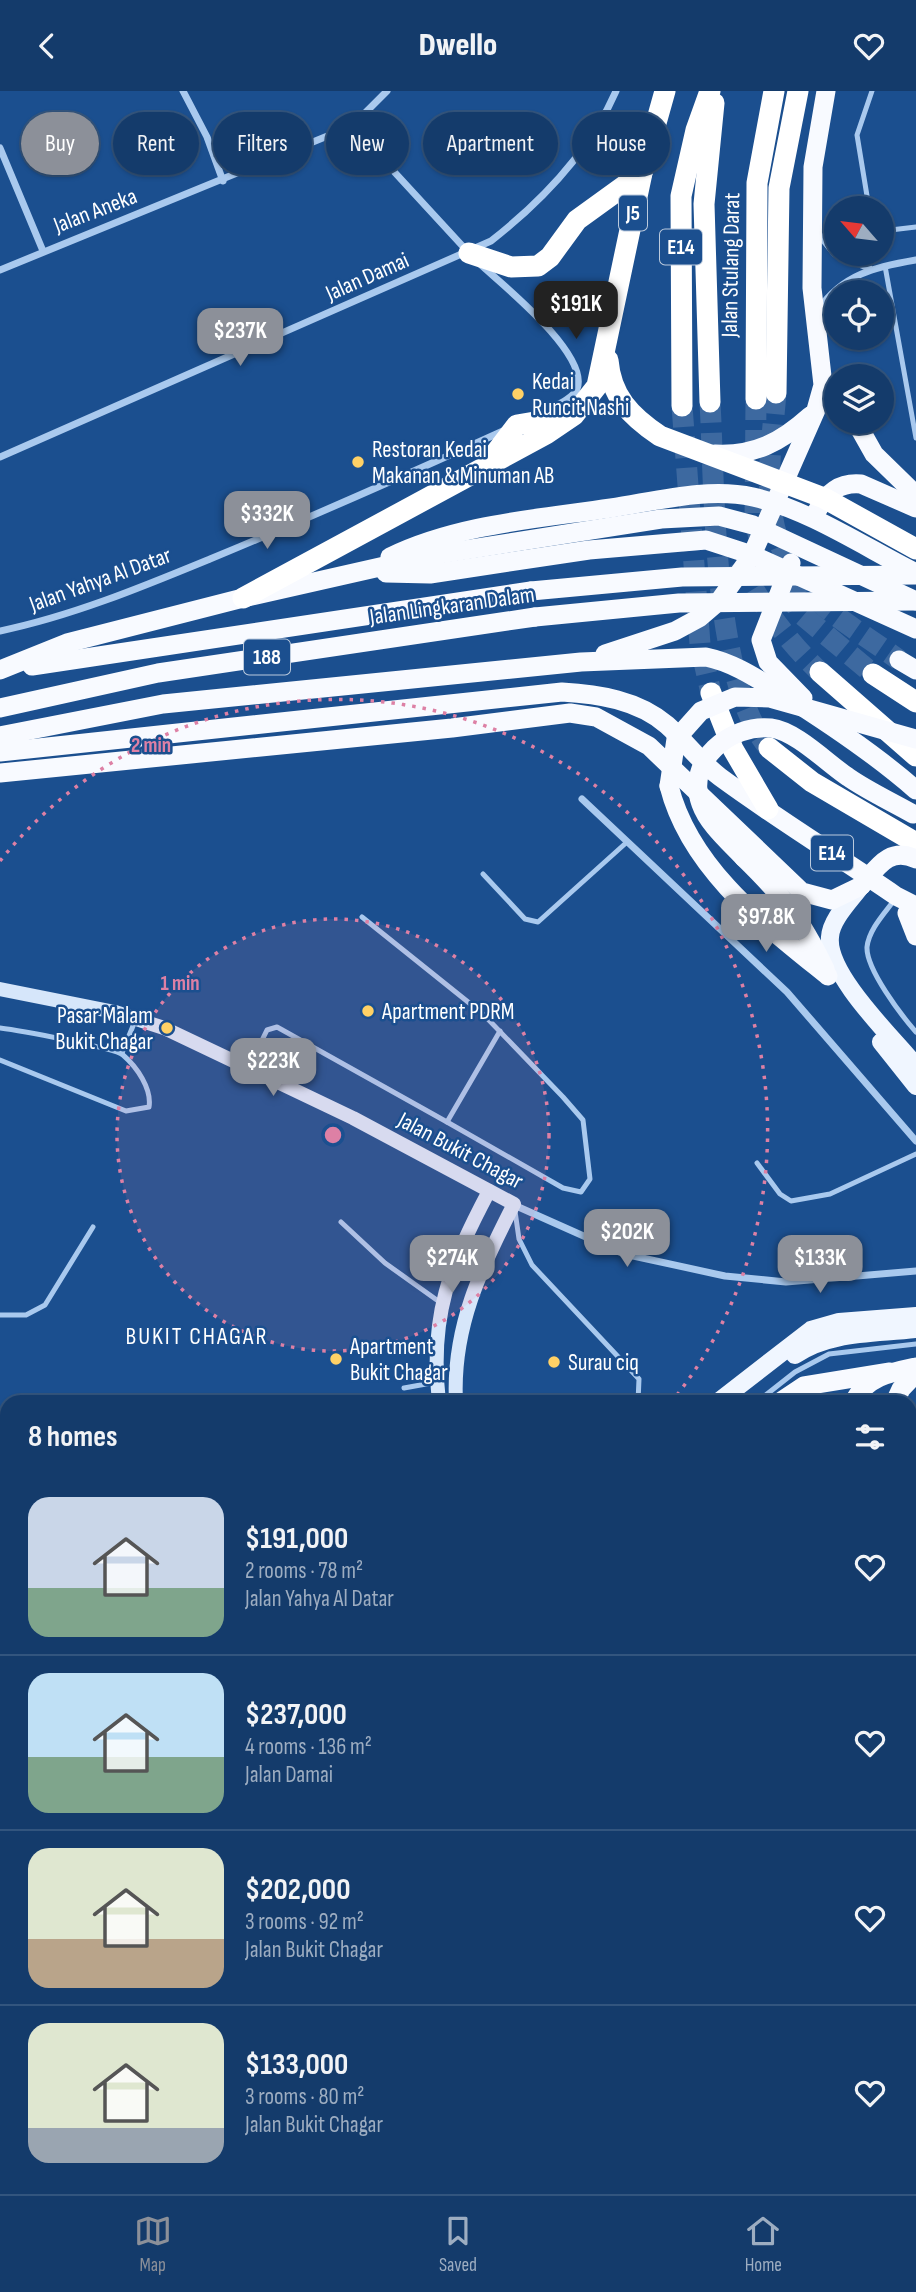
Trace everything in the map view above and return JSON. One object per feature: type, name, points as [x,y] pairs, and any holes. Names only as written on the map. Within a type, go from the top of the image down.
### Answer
[{"type":"highway","name":"J5","points":[[659,112],[665,91]]},
{"type":"highway","name":"E14","points":[[682,406],[681,196],[696,130],[710,91]]},
{"type":"highway","name":"E14","points":[[709,402],[704,204],[715,91]]},
{"type":"highway","name":"Jalan Stulang Darat","points":[[755,399],[757,183],[774,91]]},
{"type":"highway","points":[[776,393],[779,188],[798,91]]},
{"type":"highway","points":[[581,662],[675,631],[699,618],[720,600],[752,555],[816,410],[823,385],[814,316],[813,167],[826,91]]},
{"type":"highway","points":[[469,253],[511,267],[538,266],[550,257],[578,220],[639,175]]},
{"type":"highway","name":"J5","points":[[607,337],[642,175]]},
{"type":"highway","points":[[243,598],[486,467],[574,415],[597,386],[607,337]]},
{"type":"highway","points":[[607,337],[610,380],[616,395],[628,411],[660,436],[711,454],[780,493],[812,520],[916,574]]},
{"type":"highway","points":[[820,349],[827,364]]},
{"type":"highway","points":[[711,454],[738,455],[765,448],[788,435],[816,410]]},
{"type":"highway","points":[[486,467],[517,425],[574,415]]},
{"type":"highway","points":[[863,434],[874,454],[916,495]]},
{"type":"highway","points":[[826,721],[776,671],[763,649],[763,631],[788,570],[824,498],[844,485],[861,484],[916,508]]},
{"type":"highway","points":[[357,572],[422,541],[510,523],[694,495],[780,493],[824,498],[916,549]]},
{"type":"highway","points":[[0,670],[67,643],[243,598],[433,555],[661,519],[719,516],[764,529],[916,601]]},
{"type":"highway","points":[[357,572],[430,574],[672,541],[706,540],[788,570],[916,629]]},
{"type":"highway","name":"Jalan Lingkaran Dalam","points":[[0,670],[531,591],[682,577],[916,574]]},
{"type":"highway","name":"Jalan Lingkaran Dalam","points":[[0,708],[158,673],[535,617],[679,603],[916,601]]},
{"type":"highway","points":[[0,736],[163,704],[581,662],[706,657],[726,661],[826,721],[885,762],[916,789]]},
{"type":"highway","points":[[820,672],[916,756]]},
{"type":"highway","points":[[873,674],[909,702]]},
{"type":"highway","points":[[0,752],[562,692],[590,694],[617,699],[650,713],[666,724],[718,775],[768,809]]},
{"type":"highway","points":[[711,693],[733,749],[768,809]]},
{"type":"highway","points":[[828,976],[769,928],[720,879],[686,836],[669,786],[676,740],[701,711],[735,697],[770,698],[916,739]]},
{"type":"highway","points":[[0,773],[452,728],[570,713],[596,717],[649,746],[802,892],[832,900],[861,886],[883,860],[894,854],[916,859]]},
{"type":"highway","points":[[828,976],[802,921],[778,891],[716,827],[701,804],[696,780],[702,764],[718,744],[735,734],[773,728],[803,743],[849,778],[915,814]]},
{"type":"highway","points":[[769,748],[813,782],[916,843]]},
{"type":"highway","name":"E14","points":[[768,809],[909,909]]},
{"type":"highway","points":[[909,909],[916,936]]},
{"type":"highway","points":[[790,1395],[804,1386],[916,1367]]},
{"type":"highway","points":[[860,1395],[872,1381],[890,1372]]},
{"type":"highway","points":[[898,1395],[916,1373]]},
{"type":"highway","points":[[824,1395],[844,1380]]},
{"type":"main road","points":[[861,886],[835,922],[830,936],[833,958],[848,984],[916,1066]]},
{"type":"main road","points":[[828,976],[916,1086]]},
{"type":"main road","name":"Jalan Bukit Chagar","points":[[0,989],[136,1018],[249,1067],[353,1118],[514,1204]]},
{"type":"main road","points":[[438,1395],[441,1303],[459,1247],[489,1191]]},
{"type":"main road","points":[[456,1395],[457,1367],[467,1305],[479,1273],[514,1204]]},
{"type":"main road","points":[[728,1395],[811,1330],[839,1322],[916,1316]]},
{"type":"main road","points":[[743,1384],[771,1372],[821,1341],[916,1329]]},
{"type":"street","points":[[183,91],[207,137],[223,181]]},
{"type":"street","name":"Jalan Aneka","points":[[366,112],[387,91]]},
{"type":"street","name":"Jalan Damai","points":[[0,457],[469,253],[526,214],[552,187],[583,147],[615,91]]},
{"type":"street","name":"Jalan Aneka","points":[[0,270],[326,137]]},
{"type":"street","points":[[0,148],[43,251]]},
{"type":"street","name":"Jalan Yahya Al Datar","points":[[0,631],[36,624],[155,582],[322,513],[517,425],[572,395],[577,388],[578,375],[571,357],[547,327],[469,253],[397,175]]},
{"type":"street","points":[[813,226],[835,254],[870,268]]},
{"type":"street","points":[[894,264],[916,260]]},
{"type":"street","points":[[814,316],[832,291],[870,268],[886,266]]},
{"type":"street","points":[[582,799],[787,992],[916,1141]]},
{"type":"street","name":"Jalan Bukit Chagar","points":[[514,1204],[624,1254],[725,1276],[755,1280],[820,1281],[916,1271]]},
{"type":"lane","points":[[867,196],[857,135],[872,91]]},
{"type":"lane","points":[[894,230],[916,227]]},
{"type":"lane","points":[[886,266],[916,438]]},
{"type":"lane","points":[[483,874],[525,919],[538,922],[627,842]]},
{"type":"lane","points":[[909,909],[872,932],[867,947],[869,962],[916,1032]]},
{"type":"lane","points":[[249,1067],[267,1030],[277,1027],[563,1188],[581,1192],[587,1187],[590,1179],[583,1120],[500,1031],[362,918]]},
{"type":"lane","points":[[122,1053],[136,1018]]},
{"type":"lane","points":[[0,1028],[122,1053],[150,1096],[149,1107],[126,1111],[0,1060]]},
{"type":"lane","points":[[447,1122],[500,1031]]},
{"type":"lane","points":[[757,1163],[780,1194],[791,1201],[830,1194],[916,1154]]},
{"type":"lane","points":[[514,1204],[519,1239],[532,1265],[639,1378],[638,1395]]},
{"type":"lane","points":[[341,1221],[385,1263],[441,1303]]},
{"type":"lane","points":[[0,1315],[26,1315],[45,1305],[93,1227]]},
{"type":"lane","points":[[766,1395],[795,1372],[829,1354],[916,1344]]},
{"type":"lane","points":[[404,1388],[437,1382]]},
{"type":"tunnel","points":[[776,393],[770,497],[780,545],[792,569],[817,600],[899,660]]},
{"type":"tunnel","points":[[756,399],[755,519],[760,543]]},
{"type":"tunnel","points":[[710,402],[716,533],[727,633],[736,678],[750,718],[769,748]]},
{"type":"tunnel","points":[[682,406],[700,644],[711,693]]},
{"type":"tunnel","points":[[738,562],[774,620],[820,672]]},
{"type":"tunnel","points":[[786,590],[801,614],[873,674]]},
{"type":"place","name":"Kedai Runcit Nashi","points":[[518,394]]},
{"type":"place","name":"Restoran Kedai Makanan & Minuman AB","points":[[358,462]]},
{"type":"place","name":"Apartment PDRM","points":[[368,1011]]},
{"type":"place","name":"Pasar Malam Bukit Chagar","points":[[167,1028]]},
{"type":"place","name":"Apartment Bukit Chagar","points":[[336,1359]]},
{"type":"place","name":"Surau ciq","points":[[554,1362]]},
{"type":"district","name":"BUKIT CHAGAR","points":[[197,1336]]}]
